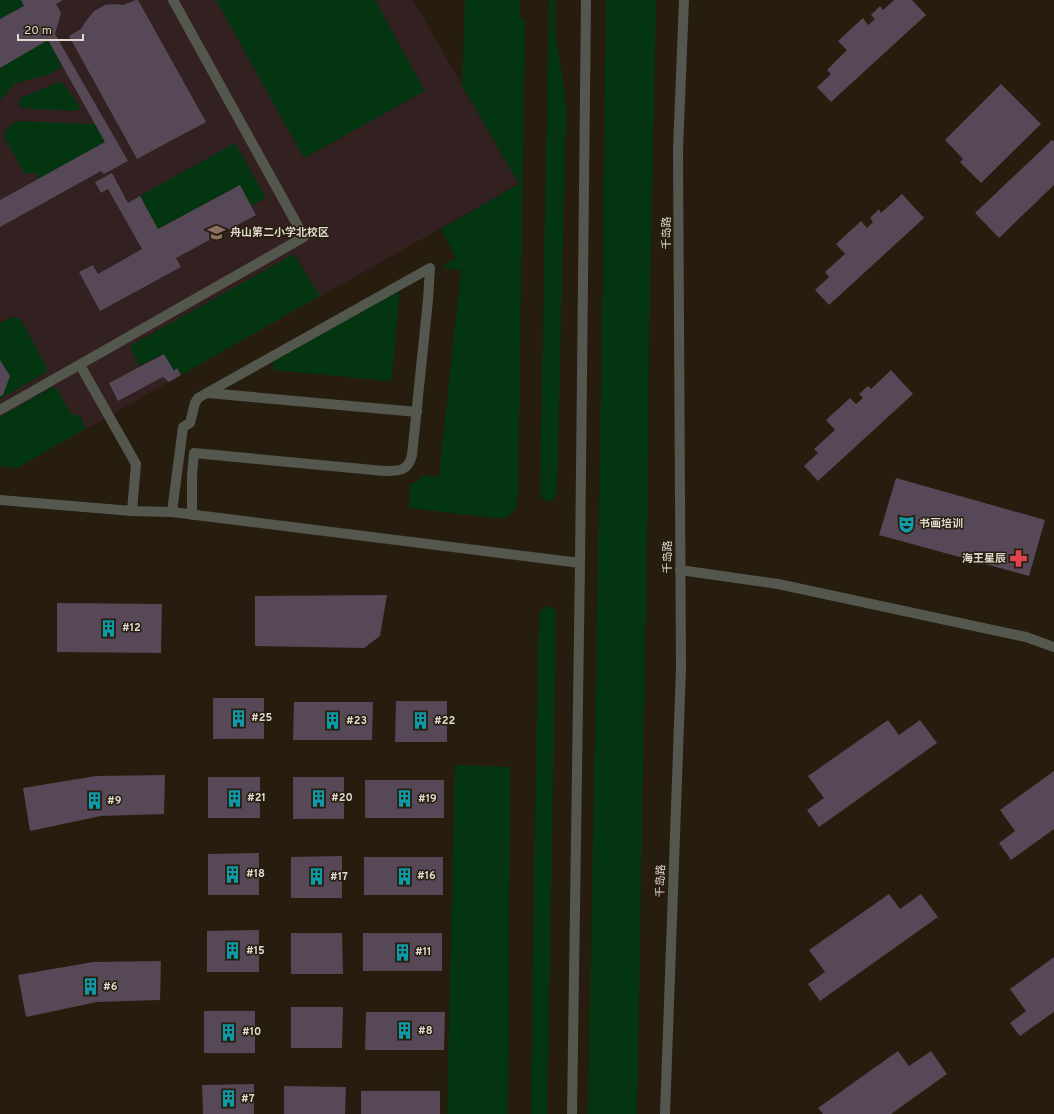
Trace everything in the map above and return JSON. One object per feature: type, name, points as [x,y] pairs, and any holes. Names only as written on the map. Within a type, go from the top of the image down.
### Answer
[{"type":"street","points":[[0,410],[304,237],[173,0]]},
{"type":"street","points":[[572,1114],[586,0]]},
{"type":"street","name":"千岛路","points":[[665,1114],[681,668],[678,150],[684,0]]},
{"type":"street","points":[[172,512],[183,427],[190,423],[195,403],[198,398],[430,268],[412,455],[410,462],[404,469],[399,471],[384,471],[194,453],[192,475],[192,515]]},
{"type":"street","points":[[80,365],[136,464],[132,511]]},
{"type":"street","points":[[208,393],[417,412]]},
{"type":"street","points":[[0,500],[132,511],[172,512],[580,563]]},
{"type":"street","points":[[680,570],[778,584],[1026,637],[1054,647]]},
{"type":"shaded area","name":"舟山第二小学北校区","points":[[0,0],[413,0],[519,184],[17,468],[0,466]]},
{"type":"green space","points":[[0,0],[21,0],[24,6],[0,19]]},
{"type":"green space","points":[[216,0],[375,0],[425,91],[304,158]]},
{"type":"green space","points":[[465,0],[520,0],[520,19],[525,19],[518,491],[515,509],[508,517],[496,518],[409,508],[410,483],[417,482],[421,475],[439,477],[461,270],[443,268],[443,266],[456,258],[441,229],[519,184],[462,85]]},
{"type":"green space","points":[[549,0],[555,0],[555,33],[563,80],[566,111],[557,490],[554,499],[549,501],[544,500],[540,494]]},
{"type":"green space","points":[[606,0],[656,0],[649,338],[637,1114],[588,1114],[602,341]]},
{"type":"green space","points":[[48,40],[62,67],[50,74],[14,84],[0,101],[0,68]]},
{"type":"green space","points":[[62,82],[79,105],[79,110],[72,111],[21,108],[19,104],[20,98]]},
{"type":"green space","points":[[18,121],[95,124],[105,142],[39,179],[36,172],[25,174],[4,137],[9,127]]},
{"type":"green space","points":[[235,143],[266,198],[251,206],[240,185],[158,229],[140,196]]},
{"type":"green space","points":[[294,254],[320,296],[181,375],[177,369],[174,371],[164,354],[139,366],[130,346]]},
{"type":"green space","points":[[399,291],[392,377],[390,381],[273,370],[273,362]]},
{"type":"green space","points":[[12,317],[20,318],[47,368],[47,372],[0,399],[10,376],[0,362],[0,323]]},
{"type":"green space","points":[[52,387],[56,388],[72,415],[80,415],[85,429],[17,468],[0,466],[0,417]]},
{"type":"green space","points":[[547,606],[553,608],[556,613],[556,617],[547,1114],[531,1114],[539,613]]},
{"type":"green space","points":[[455,765],[510,767],[508,1114],[447,1114]]},
{"type":"building","points":[[21,0],[63,0],[56,4],[61,13],[55,34],[128,161],[104,174],[101,171],[0,227],[0,200],[105,142],[48,40],[0,68],[0,19],[24,6]]},
{"type":"building","points":[[138,0],[206,122],[137,159],[69,36],[81,29],[94,11],[105,5],[123,5]]},
{"type":"building","points":[[894,0],[912,0],[926,15],[831,102],[817,87],[831,74],[827,70],[847,50],[838,41],[863,18],[868,25],[875,19],[871,15],[880,6],[883,10]]},
{"type":"building","points":[[1001,84],[1041,124],[981,183],[960,162],[963,159],[945,140]]},
{"type":"building","points":[[1052,140],[1054,141],[1054,185],[999,238],[975,213]]},
{"type":"building","points":[[112,173],[128,203],[140,196],[158,229],[240,185],[256,215],[176,258],[181,267],[100,311],[79,272],[93,265],[98,274],[142,249],[108,189],[101,193],[95,182]]},
{"type":"building","points":[[902,194],[924,218],[829,305],[815,290],[829,277],[825,272],[845,254],[836,244],[861,221],[867,228],[873,222],[870,218],[879,209],[881,213]]},
{"type":"building","points":[[164,354],[174,371],[177,368],[181,375],[169,382],[163,377],[118,401],[109,383]]},
{"type":"building","points":[[0,360],[10,376],[3,395],[0,396]]},
{"type":"building","points":[[891,370],[913,394],[818,481],[804,466],[818,453],[814,449],[835,430],[826,420],[850,398],[856,404],[863,398],[859,394],[868,386],[871,389]]},
{"type":"building","points":[[896,478],[1045,520],[1029,576],[879,535]]},
{"type":"building","points":[[387,595],[380,636],[364,648],[255,646],[255,596]]},
{"type":"building","name":"#12","points":[[57,603],[162,604],[161,653],[57,652]]},
{"type":"building","name":"#25","points":[[213,698],[264,698],[264,739],[213,739]]},
{"type":"building","name":"#22","points":[[396,701],[447,701],[447,742],[395,742]]},
{"type":"building","name":"#23","points":[[294,702],[373,702],[372,740],[293,740]]},
{"type":"building","points":[[888,720],[899,735],[920,720],[937,743],[819,827],[807,810],[824,798],[808,776]]},
{"type":"building","points":[[1054,771],[1054,829],[1011,860],[999,843],[1015,831],[1000,810]]},
{"type":"building","name":"#9","points":[[165,775],[164,814],[101,816],[30,831],[23,788],[96,776]]},
{"type":"building","name":"#21","points":[[208,777],[260,777],[260,818],[208,818]]},
{"type":"building","name":"#20","points":[[293,777],[344,777],[344,819],[293,819]]},
{"type":"building","name":"#19","points":[[365,780],[444,780],[444,818],[365,818]]},
{"type":"building","name":"#18","points":[[259,853],[259,895],[208,895],[208,854]]},
{"type":"building","name":"#17","points":[[342,856],[342,898],[291,898],[291,857]]},
{"type":"building","name":"#16","points":[[364,857],[443,857],[443,895],[364,895]]},
{"type":"building","points":[[889,894],[900,909],[921,894],[938,917],[820,1001],[808,984],[825,972],[809,950]]},
{"type":"building","name":"#15","points":[[259,930],[259,972],[207,972],[207,931]]},
{"type":"building","points":[[291,933],[342,933],[343,974],[291,974]]},
{"type":"building","name":"#11","points":[[363,933],[442,933],[442,971],[363,971]]},
{"type":"building","points":[[1054,957],[1054,1012],[1020,1036],[1010,1023],[1026,1011],[1010,989]]},
{"type":"building","name":"#6","points":[[161,961],[160,1000],[97,1002],[26,1017],[18,975],[93,962]]},
{"type":"building","points":[[291,1007],[343,1007],[342,1048],[291,1048]]},
{"type":"building","name":"#10","points":[[204,1011],[255,1011],[255,1053],[204,1053]]},
{"type":"building","name":"#8","points":[[366,1012],[445,1012],[444,1050],[365,1050]]},
{"type":"building","points":[[898,1051],[909,1066],[931,1051],[947,1074],[891,1114],[823,1114],[818,1108]]},
{"type":"building","name":"#7","points":[[254,1084],[254,1114],[203,1114],[202,1085]]},
{"type":"building","points":[[284,1086],[346,1087],[345,1114],[284,1114]]},
{"type":"building","points":[[361,1091],[440,1091],[440,1114],[361,1114]]},
{"type":"place","name":"舟山第二小学北校区","points":[[217,233]]},
{"type":"place","name":"书画培训","points":[[906,524]]},
{"type":"place","name":"海王星辰","points":[[1019,559]]},
{"type":"place","name":"#12","points":[[109,628]]},
{"type":"place","name":"#25","points":[[238,718]]},
{"type":"place","name":"#23","points":[[333,721]]},
{"type":"place","name":"#22","points":[[421,721]]},
{"type":"place","name":"#21","points":[[234,798]]},
{"type":"place","name":"#20","points":[[318,798]]},
{"type":"place","name":"#19","points":[[405,799]]},
{"type":"place","name":"#9","points":[[94,801]]},
{"type":"place","name":"#18","points":[[233,874]]},
{"type":"place","name":"#16","points":[[404,876]]},
{"type":"place","name":"#17","points":[[317,877]]},
{"type":"place","name":"#15","points":[[233,951]]},
{"type":"place","name":"#11","points":[[402,952]]},
{"type":"place","name":"#6","points":[[90,987]]},
{"type":"place","name":"#8","points":[[405,1031]]},
{"type":"place","name":"#10","points":[[229,1032]]},
{"type":"place","name":"#7","points":[[228,1099]]}]
